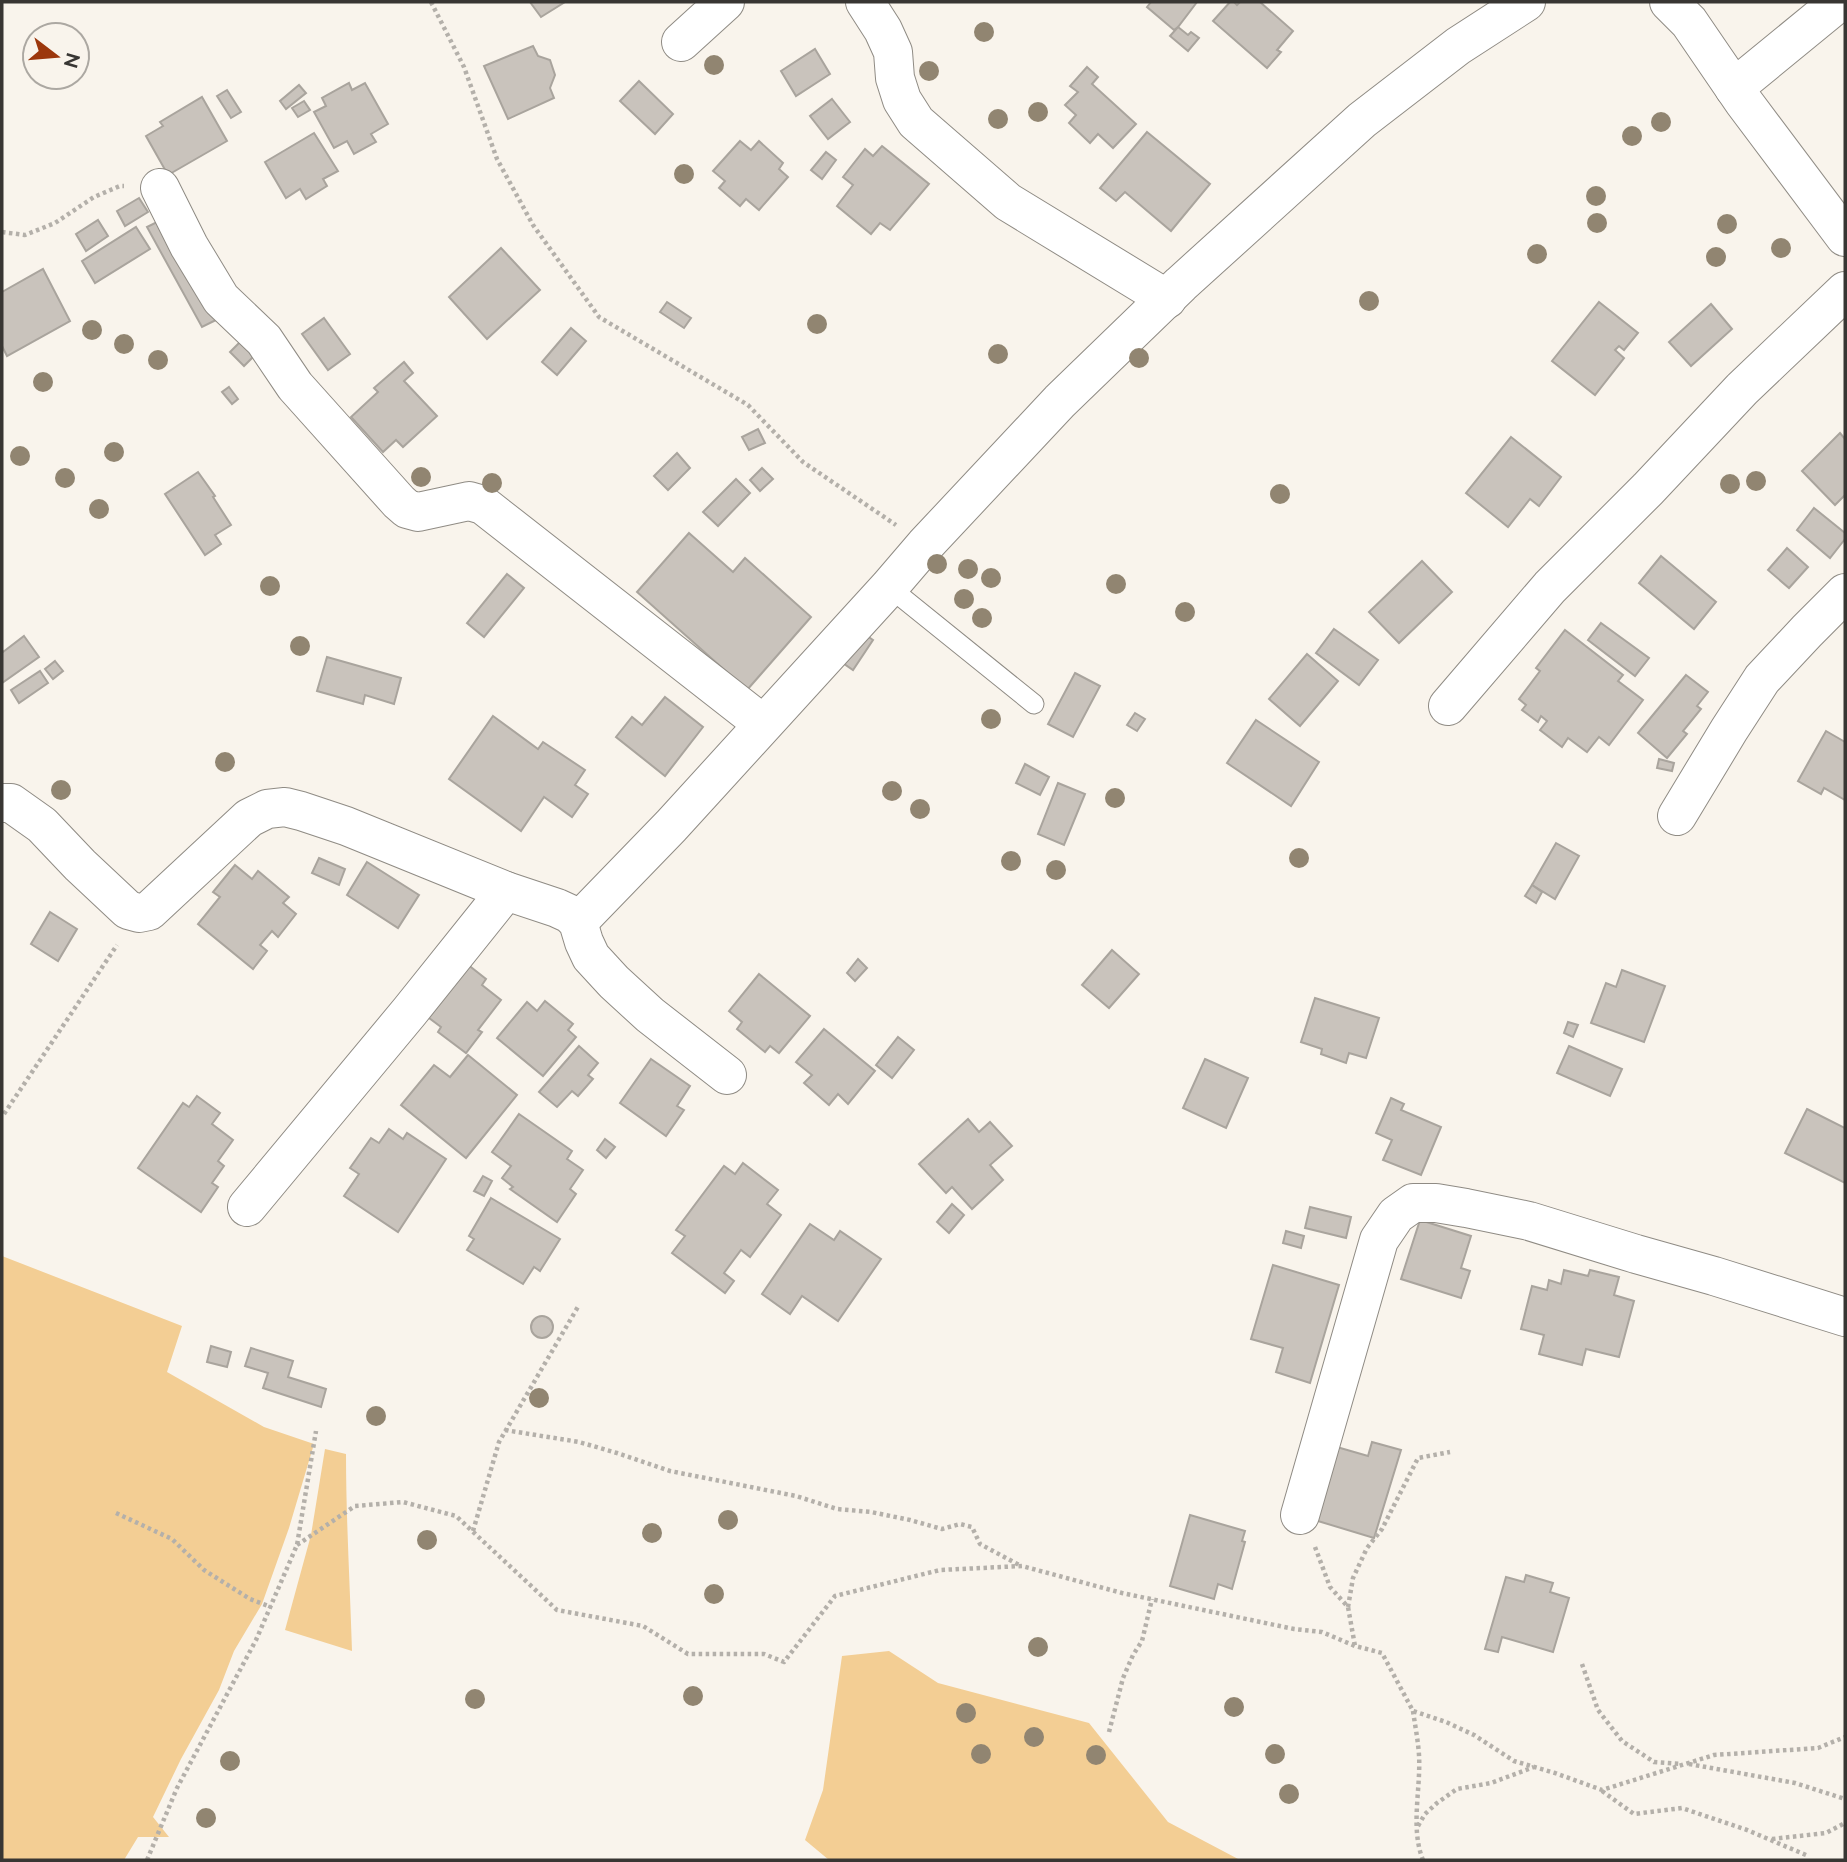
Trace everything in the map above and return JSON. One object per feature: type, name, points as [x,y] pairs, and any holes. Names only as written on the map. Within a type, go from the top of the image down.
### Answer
[{"type":"street","points":[[681,42],[725,2]]},
{"type":"street","points":[[865,2],[893,52],[895,78],[901,100],[916,122],[1008,202],[1167,299]]},
{"type":"street","points":[[579,922],[671,826],[925,545],[1060,401],[1362,120],[1458,46],[1526,2]]},
{"type":"street","points":[[1669,2],[1689,22],[1734,88],[1845,237]]},
{"type":"street","points":[[1734,88],[1839,2]]},
{"type":"street","points":[[160,188],[189,246],[221,299],[264,340],[295,386],[399,502],[407,509],[418,512],[469,501],[483,505],[763,724]]},
{"type":"street","points":[[1448,706],[1550,587],[1648,489],[1742,389],[1845,291]]},
{"type":"street","points":[[1677,816],[1762,679],[1845,593]]},
{"type":"street","points":[[2,803],[10,803],[42,825],[128,910],[139,913],[149,911],[249,818],[267,809],[285,807],[346,826],[570,914],[579,922],[591,957],[614,982],[650,1015],[727,1075]]},
{"type":"street","points":[[247,1207],[506,891]]},
{"type":"street","points":[[1300,1515],[1379,1240],[1396,1215],[1413,1203],[1436,1203],[1530,1221],[1845,1317]]},
{"type":"lane","points":[[889,587],[1034,704]]},
{"type":"path","points":[[430,2],[464,67],[497,159],[533,225],[599,317],[748,405],[803,461],[925,545]]},
{"type":"path","points":[[2,232],[25,235],[55,223],[94,197],[120,186],[160,188]]},
{"type":"path","points":[[4,1114],[139,913]]},
{"type":"path","points":[[473,1531],[499,1442],[579,1305]]},
{"type":"path","points":[[505,1430],[579,1442],[670,1471],[796,1496],[837,1509],[871,1512],[942,1529],[960,1524],[972,1527],[980,1544],[1022,1566],[1122,1593],[1294,1629],[1322,1632],[1355,1646],[1382,1653],[1413,1711],[1419,1756],[1416,1828],[1423,1860]]},
{"type":"path","points":[[147,1860],[177,1788],[256,1640],[297,1545],[316,1431]]},
{"type":"path","points":[[1355,1646],[1348,1607],[1353,1578],[1367,1548],[1382,1529],[1418,1458],[1450,1452]]},
{"type":"path","points":[[297,1545],[355,1506],[403,1502],[456,1516],[557,1610],[643,1626],[688,1654],[764,1654],[785,1662],[835,1596],[940,1570],[1022,1566]]},
{"type":"path","points":[[116,1514],[172,1539],[204,1570],[250,1599],[271,1607]]},
{"type":"path","points":[[1300,1515],[1302,1526],[1316,1548],[1330,1587],[1348,1607]]},
{"type":"path","points":[[1109,1732],[1123,1678],[1142,1641],[1152,1599]]},
{"type":"path","points":[[1582,1664],[1598,1710],[1622,1741],[1654,1762],[1685,1764],[1795,1783],[1845,1798]]},
{"type":"path","points":[[1413,1711],[1474,1735],[1514,1761],[1602,1790],[1634,1814],[1682,1808],[1747,1830],[1806,1855]]},
{"type":"path","points":[[1602,1790],[1714,1755],[1818,1748],[1845,1737]]},
{"type":"path","points":[[1416,1828],[1425,1814],[1457,1789],[1492,1783],[1535,1767]]},
{"type":"path","points":[[1769,1839],[1826,1833],[1845,1823]]},
{"type":"shaded area","points":[[2,1256],[182,1326],[167,1372],[264,1427],[314,1444],[289,1528],[262,1604],[234,1651],[219,1690],[153,1817],[169,1837],[138,1837],[124,1860],[2,1860]]},
{"type":"shaded area","points":[[325,1449],[346,1454],[352,1651],[285,1630],[311,1535]]},
{"type":"shaded area","points":[[889,1651],[938,1683],[1089,1723],[1168,1822],[1240,1860],[829,1860],[805,1840],[823,1790],[842,1656]]},
{"type":"building","points":[[530,2],[565,2],[541,17]]},
{"type":"building","points":[[1151,2],[1197,2],[1174,30],[1147,7]]},
{"type":"building","points":[[1230,2],[1237,5],[1240,2],[1260,2],[1293,31],[1277,50],[1281,52],[1267,68],[1213,21]]},
{"type":"building","points":[[1178,27],[1188,35],[1191,32],[1199,38],[1188,51],[1170,36]]},
{"type":"building","points":[[533,46],[538,56],[550,60],[555,75],[550,88],[554,98],[508,119],[484,66]]},
{"type":"building","points":[[815,49],[830,74],[796,96],[781,71]]},
{"type":"building","points":[[1087,67],[1098,77],[1092,84],[1136,124],[1113,148],[1098,134],[1090,143],[1069,123],[1076,115],[1065,105],[1078,92],[1070,86]]},
{"type":"building","points":[[639,81],[673,114],[655,134],[620,101]]},
{"type":"building","points":[[349,83],[352,90],[365,83],[388,124],[371,134],[376,142],[354,154],[347,141],[334,148],[314,112],[326,106],[322,98]]},
{"type":"building","points":[[299,85],[306,93],[286,109],[280,101]]},
{"type":"building","points":[[227,90],[241,112],[231,118],[217,96]]},
{"type":"building","points":[[202,97],[227,141],[168,175],[146,136],[163,126],[160,122]]},
{"type":"building","points":[[832,99],[850,122],[828,139],[810,116]]},
{"type":"building","points":[[304,101],[310,110],[298,117],[292,108]]},
{"type":"building","points":[[1147,132],[1210,184],[1171,231],[1125,192],[1116,201],[1100,188]]},
{"type":"building","points":[[314,133],[338,171],[323,179],[327,186],[306,199],[300,189],[286,198],[265,162]]},
{"type":"building","points":[[740,141],[751,150],[759,141],[783,163],[779,169],[788,177],[759,210],[746,199],[740,206],[719,188],[725,181],[713,171]]},
{"type":"building","points":[[882,146],[929,184],[890,230],[880,223],[871,234],[837,206],[853,185],[843,177],[865,149],[873,156]]},
{"type":"building","points":[[826,152],[836,160],[822,179],[811,170]]},
{"type":"building","points":[[139,198],[148,212],[125,226],[117,211]]},
{"type":"building","points":[[98,220],[108,236],[86,251],[76,234]]},
{"type":"building","points":[[161,220],[216,320],[202,327],[147,227]]},
{"type":"building","points":[[136,227],[150,249],[95,283],[82,261]]},
{"type":"building","points":[[501,248],[540,290],[487,339],[449,297]]},
{"type":"building","points":[[43,269],[70,321],[7,356],[2,346],[2,292]]},
{"type":"building","points":[[667,302],[691,318],[684,328],[660,312]]},
{"type":"building","points":[[1599,302],[1638,333],[1624,350],[1619,346],[1615,350],[1624,358],[1595,395],[1552,361]]},
{"type":"building","points":[[1711,304],[1732,329],[1691,366],[1669,342]]},
{"type":"building","points":[[324,318],[350,354],[328,370],[302,334]]},
{"type":"building","points":[[571,328],[586,341],[557,375],[542,362]]},
{"type":"building","points":[[242,340],[256,354],[244,366],[230,352]]},
{"type":"building","points":[[404,362],[413,373],[404,381],[437,416],[403,447],[396,440],[383,452],[351,417],[378,392],[374,388]]},
{"type":"building","points":[[229,387],[238,399],[232,404],[222,392]]},
{"type":"building","points":[[758,429],[765,443],[749,450],[742,437]]},
{"type":"building","points":[[1840,433],[1845,439],[1845,495],[1835,505],[1802,471]]},
{"type":"building","points":[[1511,437],[1561,477],[1539,506],[1530,499],[1508,527],[1466,493]]},
{"type":"building","points":[[677,453],[690,468],[668,490],[654,476]]},
{"type":"building","points":[[762,468],[773,479],[760,491],[750,480]]},
{"type":"building","points":[[198,472],[231,525],[215,535],[221,544],[205,555],[165,494]]},
{"type":"building","points":[[736,479],[750,493],[718,526],[703,512]]},
{"type":"building","points":[[1814,508],[1845,533],[1845,539],[1830,558],[1797,530]]},
{"type":"building","points":[[689,533],[733,572],[745,558],[811,617],[747,690],[637,592]]},
{"type":"building","points":[[1787,548],[1808,567],[1789,588],[1768,570]]},
{"type":"building","points":[[1661,556],[1716,602],[1694,629],[1639,583]]},
{"type":"building","points":[[1422,561],[1452,592],[1399,643],[1369,612]]},
{"type":"building","points":[[507,574],[524,588],[484,637],[467,623]]},
{"type":"building","points":[[1601,623],[1649,658],[1635,676],[1588,640]]},
{"type":"building","points":[[857,629],[873,640],[853,670],[837,659]]},
{"type":"building","points":[[1334,629],[1378,660],[1359,685],[1316,653]]},
{"type":"building","points":[[1565,630],[1623,675],[1618,681],[1643,700],[1609,745],[1599,737],[1587,752],[1568,738],[1562,747],[1540,730],[1547,721],[1541,716],[1538,722],[1522,710],[1526,705],[1519,699],[1540,671],[1536,668]]},
{"type":"building","points":[[24,636],[39,657],[2,683],[2,650],[3,652]]},
{"type":"building","points":[[1307,654],[1338,681],[1300,726],[1269,699]]},
{"type":"building","points":[[327,657],[401,678],[394,704],[365,695],[363,704],[317,691]]},
{"type":"building","points":[[55,661],[63,671],[53,679],[45,669]]},
{"type":"building","points":[[40,671],[48,683],[19,703],[11,690]]},
{"type":"building","points":[[1075,673],[1100,686],[1073,737],[1048,724]]},
{"type":"building","points":[[1686,675],[1708,692],[1697,706],[1701,709],[1683,731],[1687,734],[1667,758],[1638,733]]},
{"type":"building","points":[[665,697],[703,727],[665,776],[616,737],[632,717],[642,725]]},
{"type":"building","points":[[1135,713],[1145,719],[1137,731],[1127,725]]},
{"type":"building","points":[[493,716],[538,749],[543,742],[585,770],[575,785],[588,794],[572,817],[544,797],[521,831],[449,779]]},
{"type":"building","points":[[1256,720],[1319,762],[1291,806],[1227,763]]},
{"type":"building","points":[[1826,731],[1845,742],[1845,800],[1824,788],[1821,794],[1798,781]]},
{"type":"building","points":[[1659,759],[1674,763],[1672,771],[1657,768]]},
{"type":"building","points":[[1025,764],[1049,777],[1040,795],[1016,783]]},
{"type":"building","points":[[1058,783],[1085,794],[1064,845],[1038,834]]},
{"type":"building","points":[[1556,843],[1579,856],[1555,899],[1532,885]]},
{"type":"building","points":[[319,858],[345,869],[339,885],[312,873]]},
{"type":"building","points":[[367,862],[419,895],[398,928],[347,895]]},
{"type":"building","points":[[235,865],[252,879],[258,871],[289,897],[283,903],[296,914],[278,937],[272,931],[260,945],[267,951],[253,969],[198,924],[220,897],[213,892]]},
{"type":"building","points":[[1532,885],[1542,892],[1536,903],[1525,896]]},
{"type":"building","points":[[50,912],[77,929],[58,961],[31,944]]},
{"type":"building","points":[[1112,950],[1139,974],[1109,1008],[1082,985]]},
{"type":"building","points":[[858,959],[867,968],[855,981],[847,973]]},
{"type":"building","points":[[462,960],[486,979],[482,985],[501,1000],[478,1030],[482,1032],[466,1053],[438,1032],[441,1027],[421,1012]]},
{"type":"building","points":[[1622,970],[1665,986],[1644,1042],[1591,1023],[1606,983],[1616,987]]},
{"type":"building","points":[[759,974],[810,1016],[779,1053],[770,1046],[765,1052],[737,1029],[742,1022],[729,1011]]},
{"type":"building","points":[[1315,998],[1379,1018],[1366,1058],[1349,1053],[1346,1063],[1321,1054],[1322,1049],[1301,1042]]},
{"type":"building","points":[[545,1001],[573,1024],[568,1030],[576,1037],[543,1076],[497,1038],[527,1002],[537,1011]]},
{"type":"building","points":[[1568,1022],[1578,1025],[1573,1037],[1564,1033]]},
{"type":"building","points":[[824,1029],[875,1071],[848,1104],[838,1094],[829,1105],[804,1083],[812,1075],[796,1062]]},
{"type":"building","points":[[898,1037],[914,1050],[892,1078],[876,1065]]},
{"type":"building","points":[[579,1046],[598,1063],[588,1075],[593,1079],[578,1096],[572,1091],[557,1107],[539,1092]]},
{"type":"building","points":[[1569,1046],[1622,1069],[1610,1096],[1557,1073]]},
{"type":"building","points":[[468,1055],[517,1095],[466,1158],[401,1105],[434,1065],[450,1077]]},
{"type":"building","points":[[651,1059],[690,1086],[677,1106],[684,1110],[666,1136],[620,1103]]},
{"type":"building","points":[[1205,1059],[1248,1078],[1226,1128],[1183,1108]]},
{"type":"building","points":[[197,1096],[220,1113],[212,1124],[233,1140],[218,1161],[224,1166],[212,1183],[218,1187],[201,1212],[138,1168],[183,1103],[189,1107]]},
{"type":"building","points":[[1391,1098],[1404,1104],[1401,1110],[1441,1127],[1421,1175],[1383,1160],[1392,1140],[1376,1133]]},
{"type":"building","points":[[1807,1109],[1845,1128],[1845,1183],[1785,1153]]},
{"type":"building","points":[[519,1114],[572,1151],[567,1159],[583,1170],[570,1189],[576,1194],[557,1222],[510,1189],[513,1187],[502,1178],[511,1166],[492,1152]]},
{"type":"building","points":[[968,1119],[979,1132],[990,1122],[1012,1146],[990,1165],[1003,1180],[972,1209],[952,1187],[946,1193],[919,1164]]},
{"type":"building","points":[[389,1129],[403,1139],[407,1133],[446,1159],[398,1232],[344,1196],[359,1174],[350,1168],[371,1138],[379,1143]]},
{"type":"building","points":[[605,1139],[615,1147],[606,1158],[597,1150]]},
{"type":"building","points":[[743,1163],[778,1190],[767,1204],[781,1215],[750,1257],[741,1250],[724,1273],[734,1281],[725,1293],[672,1253],[685,1236],[676,1230],[724,1166],[735,1174]]},
{"type":"building","points":[[483,1176],[492,1181],[484,1196],[474,1191]]},
{"type":"building","points":[[491,1198],[560,1239],[540,1271],[534,1267],[523,1284],[467,1250],[474,1239],[469,1236]]},
{"type":"building","points":[[952,1204],[964,1215],[949,1233],[937,1222]]},
{"type":"building","points":[[1310,1207],[1351,1217],[1346,1238],[1305,1228]]},
{"type":"building","points":[[1420,1220],[1471,1236],[1461,1268],[1470,1271],[1461,1298],[1401,1279]]},
{"type":"building","points":[[810,1224],[834,1240],[840,1231],[881,1259],[838,1321],[802,1296],[790,1314],[762,1294]]},
{"type":"building","points":[[1286,1231],[1304,1236],[1301,1248],[1283,1243]]},
{"type":"building","points":[[1273,1265],[1339,1285],[1310,1383],[1276,1372],[1283,1348],[1251,1339]]},
{"type":"building","points":[[1564,1270],[1588,1276],[1590,1270],[1619,1277],[1614,1295],[1634,1301],[1619,1357],[1586,1349],[1582,1365],[1539,1354],[1544,1335],[1521,1329],[1532,1286],[1547,1290],[1549,1280],[1561,1284]]},
{"type":"building","points":[[542,1316],[550,1319],[553,1327],[550,1335],[542,1338],[534,1335],[531,1327],[534,1319]]},
{"type":"building","points":[[211,1346],[231,1352],[227,1367],[207,1362]]},
{"type":"building","points":[[251,1348],[293,1361],[288,1377],[326,1389],[321,1407],[263,1388],[268,1373],[245,1366]]},
{"type":"building","points":[[1372,1442],[1401,1450],[1374,1538],[1308,1518],[1330,1445],[1368,1456]]},
{"type":"building","points":[[1190,1515],[1245,1531],[1242,1541],[1245,1542],[1232,1589],[1218,1584],[1214,1599],[1170,1586]]},
{"type":"building","points":[[1526,1575],[1553,1583],[1550,1592],[1569,1598],[1553,1652],[1502,1637],[1498,1652],[1485,1649],[1506,1577],[1524,1582]]}]
